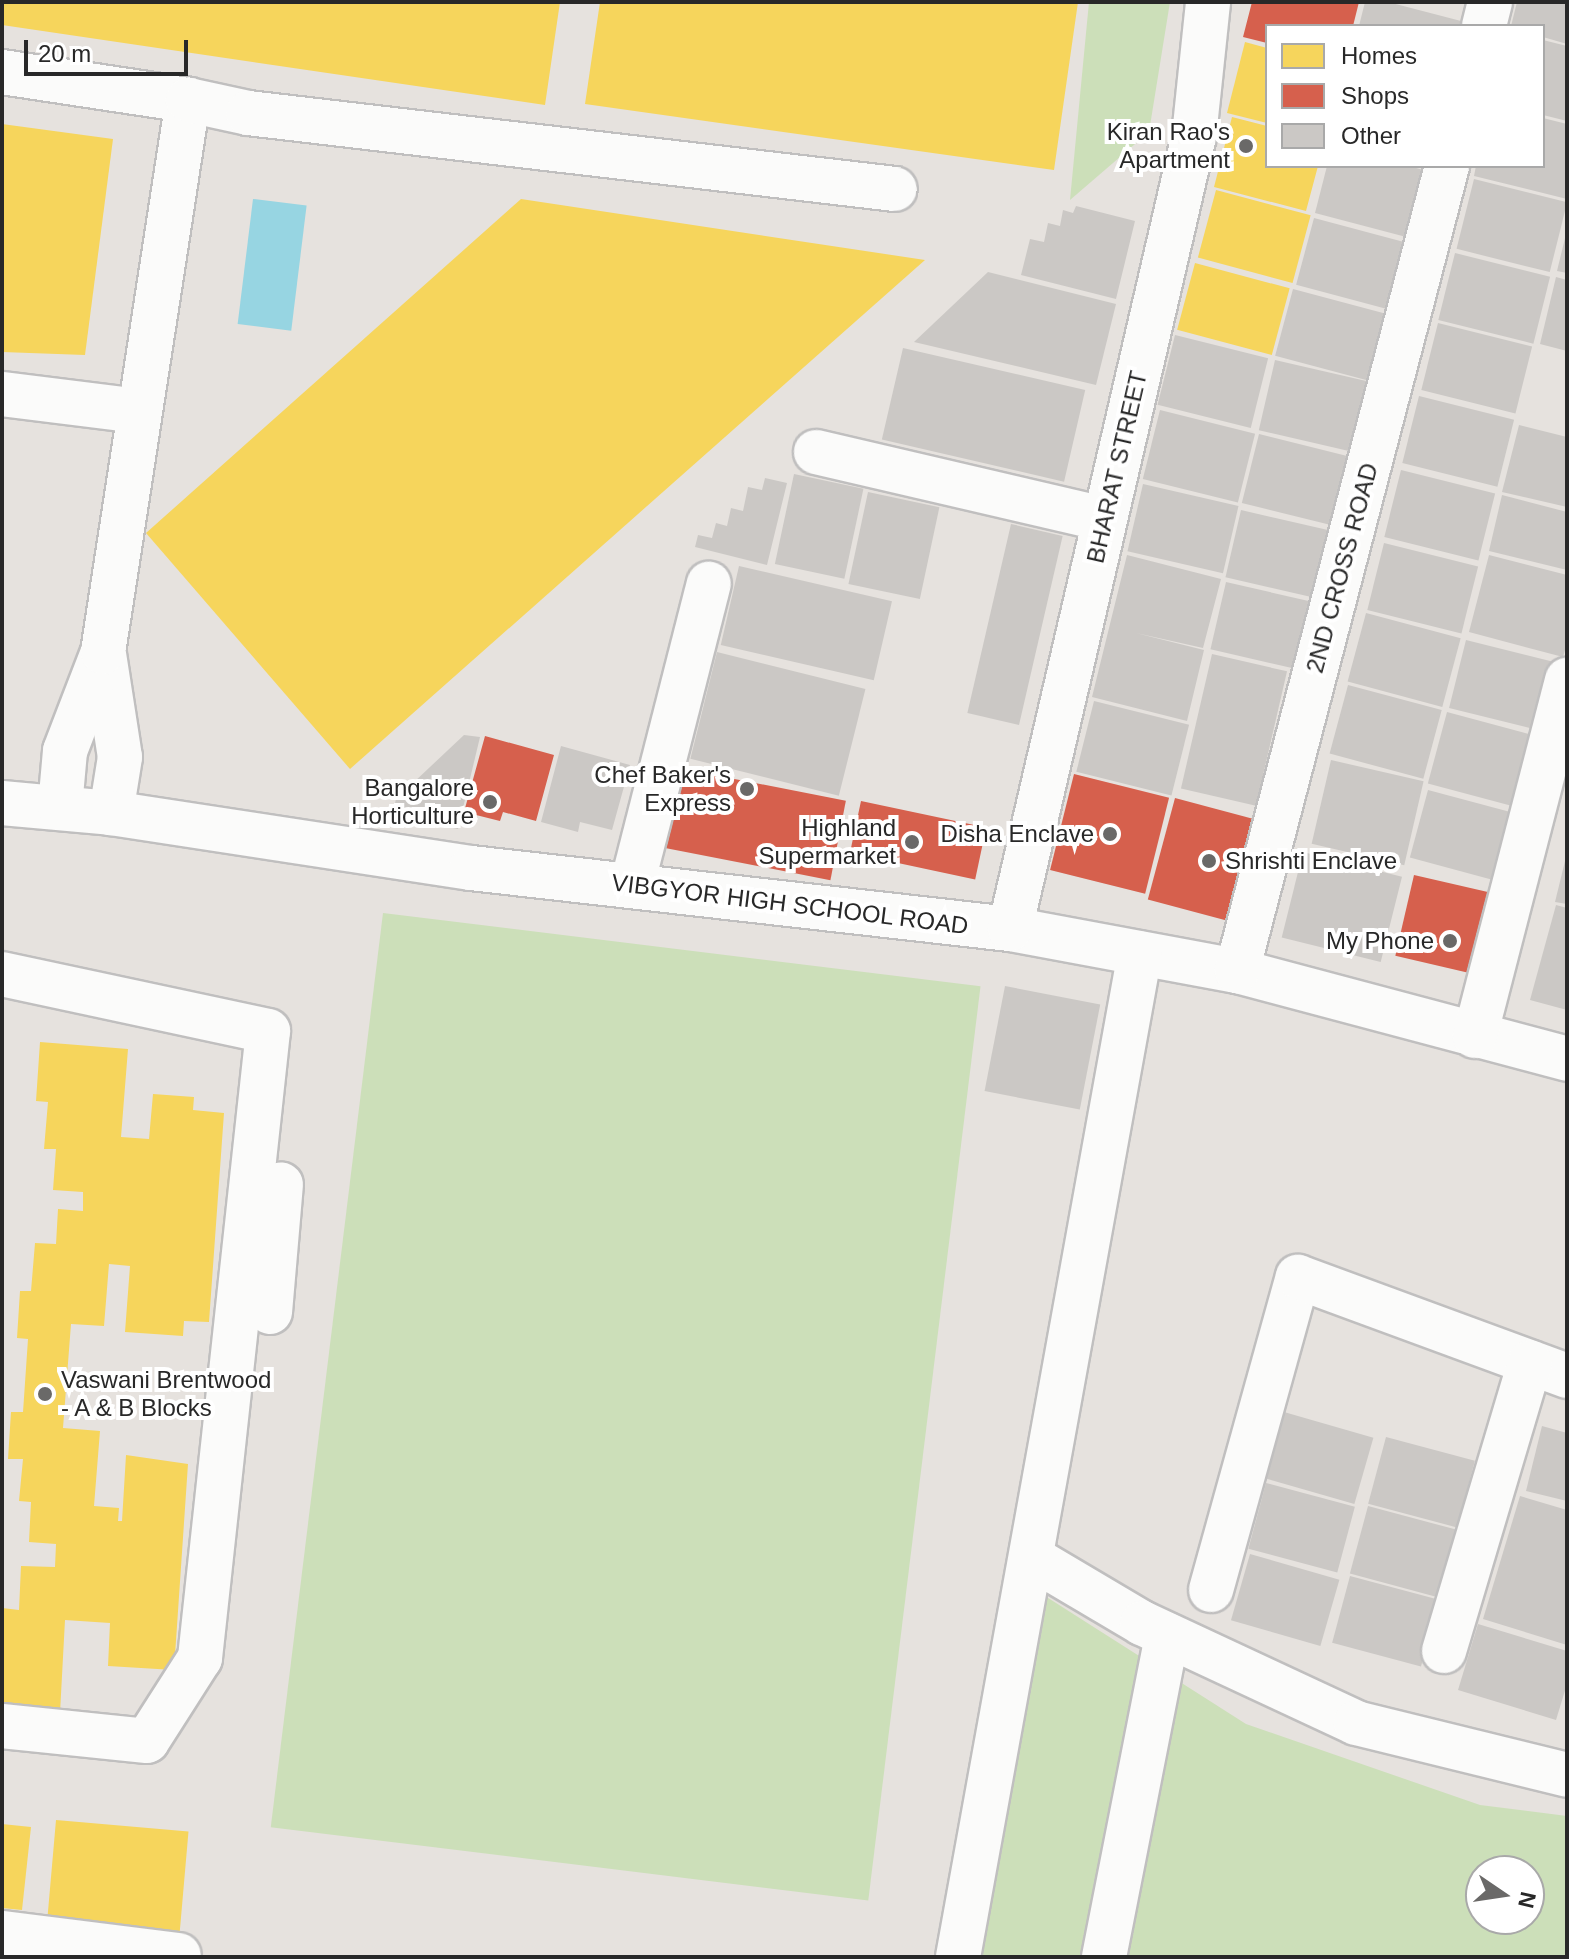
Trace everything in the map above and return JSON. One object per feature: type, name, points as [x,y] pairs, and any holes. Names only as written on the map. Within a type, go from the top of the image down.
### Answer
[{"type":"street","name":"BHARAT STREET","points":[[1010,929],[1194,136],[1208,2]]},
{"type":"street","points":[[1484,24],[1490,2]]},
{"type":"street","points":[[2,72],[188,100],[248,113],[895,189]]},
{"type":"street","points":[[60,807],[65,751],[103,652],[188,100]]},
{"type":"street","name":"2ND CROSS ROAD","points":[[1237,971],[1446,168]]},
{"type":"street","points":[[2,394],[138,411]]},
{"type":"street","points":[[816,452],[1104,519]]},
{"type":"street","points":[[632,885],[709,584]]},
{"type":"street","points":[[103,652],[120,757],[111,813]]},
{"type":"street","points":[[1475,1036],[1567,680]]},
{"type":"street","name":"VIBGYOR HIGH SCHOOL ROAD","points":[[2,803],[111,813],[471,868],[1010,929],[1237,971],[1567,1059]]},
{"type":"street","points":[[958,1957],[1140,953]]},
{"type":"street","points":[[2,974],[295,1037],[270,1312]]},
{"type":"street","points":[[2,1726],[147,1741],[200,1658],[268,1031]]},
{"type":"street","points":[[1211,1590],[1298,1277],[1549,1369],[1444,1651]]},
{"type":"street","points":[[1032,1558],[1167,1635],[1356,1723],[1567,1775]]},
{"type":"street","points":[[1104,1957],[1167,1635]]},
{"type":"street","points":[[2,1933],[179,1955]]},
{"type":"green space","points":[[1089,2],[1170,2],[1149,132],[1070,200]]},
{"type":"green space","points":[[383,913],[981,986],[868,1901],[271,1827]]},
{"type":"green space","points":[[1045,1596],[1246,1724],[1480,1805],[1567,1816],[1567,1957],[978,1957]]},
{"type":"water","points":[[253,199],[307,206],[291,331],[238,324]]},
{"type":"building: Homes","points":[[2,2],[560,2],[545,105],[2,25]]},
{"type":"building: Homes","points":[[600,2],[1078,2],[1054,170],[585,104]]},
{"type":"building: Homes","points":[[1245,42],[1265,47],[1265,122],[1227,113]]},
{"type":"building: Homes","name":"Kiran Rao's Apartment","points":[[1232,117],[1265,125],[1265,168],[1317,168],[1306,211],[1214,187]]},
{"type":"building: Homes","points":[[2,124],[113,139],[85,355],[2,352]]},
{"type":"building: Homes","points":[[1216,190],[1311,215],[1293,283],[1198,258]]},
{"type":"building: Homes","points":[[521,199],[925,260],[350,769],[146,533]]},
{"type":"building: Homes","points":[[1195,263],[1290,288],[1272,355],[1177,330]]},
{"type":"building: Homes","name":"Vaswani Brentwood - A & B Blocks","points":[[40,1042],[128,1049],[121,1137],[149,1139],[153,1094],[194,1097],[193,1110],[224,1113],[209,1322],[184,1321],[183,1336],[125,1332],[130,1266],[109,1264],[104,1326],[71,1324],[63,1428],[100,1431],[94,1506],[119,1508],[118,1521],[122,1521],[126,1455],[188,1464],[174,1670],[108,1666],[110,1623],[65,1620],[60,1713],[2,1709],[2,1608],[19,1610],[21,1566],[55,1567],[56,1544],[29,1542],[31,1502],[19,1501],[23,1459],[8,1459],[11,1412],[23,1412],[28,1339],[17,1338],[20,1291],[31,1291],[35,1243],[56,1244],[58,1209],[83,1211],[83,1192],[53,1190],[56,1149],[44,1149],[48,1102],[36,1101]]},
{"type":"building: Homes","points":[[56,1820],[188,1832],[179,1940],[47,1929]]},
{"type":"building: Homes","points":[[2,1824],[31,1827],[22,1910],[2,1908]]},
{"type":"building: Shops","points":[[1252,2],[1359,2],[1354,24],[1265,24],[1265,42],[1243,37]]},
{"type":"building: Shops","points":[[485,736],[554,755],[536,821],[503,812],[500,821],[464,812]]},
{"type":"building: Shops","points":[[678,768],[846,801],[830,880],[663,848]]},
{"type":"building: Shops","name":"Disha Enclave","points":[[1074,774],[1169,798],[1145,894],[1050,870]]},
{"type":"building: Shops","name":"Shrishti Enclave","points":[[1175,798],[1267,823],[1240,924],[1148,899]]},
{"type":"building: Shops","points":[[861,801],[986,828],[975,879],[850,853]]},
{"type":"building: Shops","points":[[1414,875],[1500,895],[1481,976],[1395,956]]},
{"type":"building: Other","points":[[1365,2],[1388,2],[1461,21],[1460,24],[1360,24]]},
{"type":"building: Other","points":[[1517,2],[1567,2],[1567,44],[1545,38],[1545,24],[1512,24]]},
{"type":"building: Other","points":[[1545,40],[1567,46],[1567,121],[1545,116]]},
{"type":"building: Other","points":[[1545,118],[1567,124],[1567,199],[1474,176],[1476,168],[1545,168]]},
{"type":"building: Other","points":[[1326,168],[1416,168],[1427,171],[1410,238],[1315,213]]},
{"type":"building: Other","points":[[1474,179],[1567,202],[1550,272],[1457,249]]},
{"type":"building: Other","points":[[1076,206],[1135,221],[1116,299],[1021,275],[1030,239],[1044,242],[1048,223],[1060,226],[1063,210],[1073,213]]},
{"type":"building: Other","points":[[1314,218],[1408,243],[1390,310],[1296,285]]},
{"type":"building: Other","points":[[1567,234],[1567,273],[1557,271]]},
{"type":"building: Other","points":[[1455,253],[1550,277],[1533,344],[1438,320]]},
{"type":"building: Other","points":[[988,272],[1116,304],[1096,385],[914,342]]},
{"type":"building: Other","points":[[1556,277],[1567,280],[1567,351],[1540,344]]},
{"type":"building: Other","points":[[1293,289],[1388,314],[1370,381],[1275,356]]},
{"type":"building: Other","points":[[1438,323],[1532,346],[1515,413],[1421,390]]},
{"type":"building: Other","points":[[1175,335],[1268,358],[1251,428],[1158,405]]},
{"type":"building: Other","points":[[903,348],[1085,390],[1064,482],[882,440]]},
{"type":"building: Other","points":[[1275,360],[1370,382],[1354,452],[1259,430]]},
{"type":"building: Other","points":[[1419,396],[1514,420],[1497,487],[1402,463]]},
{"type":"building: Other","points":[[1160,410],[1255,434],[1238,503],[1143,479]]},
{"type":"building: Other","points":[[1519,425],[1567,437],[1567,507],[1502,492]]},
{"type":"building: Other","points":[[1259,434],[1353,457],[1336,526],[1242,503]]},
{"type":"building: Other","points":[[1401,470],[1495,493],[1478,560],[1384,537]]},
{"type":"building: Other","points":[[794,474],[863,489],[844,579],[775,564]]},
{"type":"building: Other","points":[[765,478],[787,483],[767,565],[695,547],[698,535],[712,538],[716,523],[727,526],[731,508],[743,511],[748,487],[762,490]]},
{"type":"building: Other","points":[[1143,484],[1238,506],[1223,573],[1127,551]]},
{"type":"building: Other","points":[[868,492],[939,507],[920,599],[848,584]]},
{"type":"building: Other","points":[[1502,495],[1567,512],[1567,570],[1489,551]]},
{"type":"building: Other","points":[[1241,510],[1336,532],[1320,599],[1225,577]]},
{"type":"building: Other","points":[[1011,524],[1063,536],[1019,725],[967,713]]},
{"type":"building: Other","points":[[1384,543],[1478,566],[1461,633],[1367,610]]},
{"type":"building: Other","points":[[1127,555],[1221,579],[1203,648],[1136,633],[1204,650],[1187,721],[1092,697]]},
{"type":"building: Other","points":[[1489,555],[1567,575],[1567,643],[1563,657],[1469,632]]},
{"type":"building: Other","points":[[739,566],[892,601],[874,680],[721,645]]},
{"type":"building: Other","points":[[1226,582],[1320,604],[1304,671],[1210,649]]},
{"type":"building: Other","points":[[1366,613],[1461,638],[1442,707],[1348,682]]},
{"type":"building: Other","points":[[1466,640],[1561,664],[1544,732],[1449,708]]},
{"type":"building: Other","points":[[717,652],[865,689],[839,796],[690,759]]},
{"type":"building: Other","points":[[1212,654],[1287,671],[1256,806],[1181,788]]},
{"type":"building: Other","points":[[1348,685],[1442,710],[1423,779],[1330,754]]},
{"type":"building: Other","points":[[1094,701],[1189,725],[1171,796],[1076,772]]},
{"type":"building: Other","points":[[1447,712],[1542,737],[1523,809],[1428,783]]},
{"type":"building: Other","points":[[464,735],[480,737],[458,829],[392,816],[396,799]]},
{"type":"building: Other","points":[[561,746],[630,765],[612,830],[580,822],[578,832],[541,822]]},
{"type":"building: Other","points":[[1331,760],[1424,781],[1404,865],[1312,844]]},
{"type":"building: Other","points":[[1428,790],[1516,814],[1498,881],[1410,858]]},
{"type":"building: Other","points":[[1303,852],[1402,877],[1381,962],[1282,937]]},
{"type":"building: Other","points":[[1567,857],[1567,904],[1555,902]]},
{"type":"building: Other","points":[[1556,905],[1567,908],[1567,1010],[1530,1000]]},
{"type":"building: Other","points":[[1005,986],[1100,1005],[1080,1110],[985,1091]]},
{"type":"building: Other","points":[[1284,1412],[1373,1438],[1354,1504],[1265,1478]]},
{"type":"building: Other","points":[[1542,1426],[1567,1433],[1567,1501],[1526,1491]]},
{"type":"building: Other","points":[[1386,1437],[1475,1461],[1457,1527],[1368,1504]]},
{"type":"building: Other","points":[[1266,1483],[1355,1507],[1337,1572],[1248,1549]]},
{"type":"building: Other","points":[[1520,1496],[1567,1510],[1567,1645],[1483,1619]]},
{"type":"building: Other","points":[[1368,1506],[1457,1530],[1439,1597],[1350,1574]]},
{"type":"building: Other","points":[[1250,1554],[1339,1580],[1320,1646],[1231,1620]]},
{"type":"building: Other","points":[[1350,1576],[1439,1600],[1421,1666],[1332,1643]]},
{"type":"building: Other","points":[[1478,1624],[1567,1651],[1567,1684],[1556,1720],[1458,1690]]},
{"type":"place","name":"Kiran Rao's Apartment","points":[[1246,146]]},
{"type":"place","name":"Chef Baker's Express","points":[[747,789]]},
{"type":"place","name":"Bangalore Horticulture","points":[[490,802]]},
{"type":"place","name":"Disha Enclave","points":[[1110,834]]},
{"type":"place","name":"Highland Supermarket","points":[[912,842]]},
{"type":"place","name":"Shrishti Enclave","points":[[1209,861]]},
{"type":"place","name":"My Phone","points":[[1450,941]]},
{"type":"place","name":"Vaswani Brentwood - A & B Blocks","points":[[45,1394]]}]
